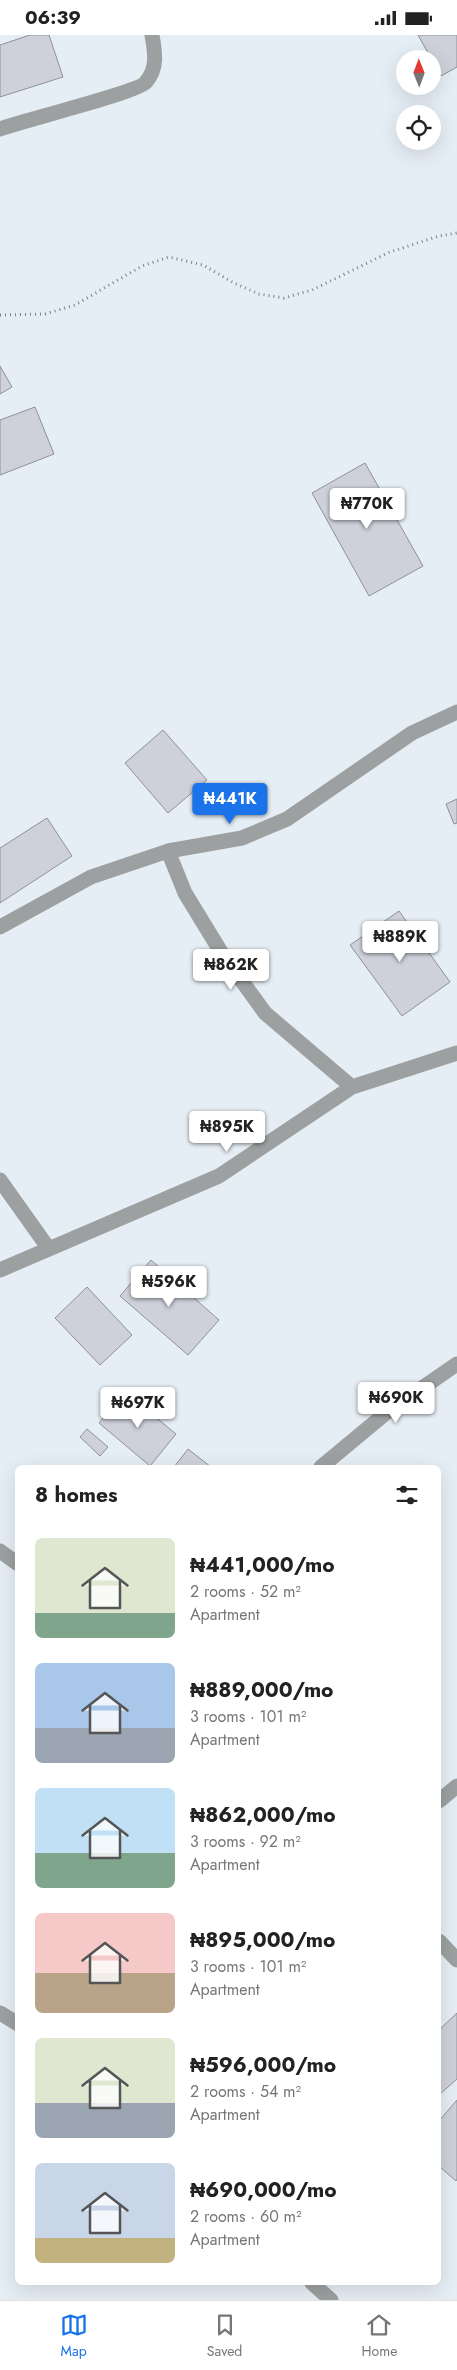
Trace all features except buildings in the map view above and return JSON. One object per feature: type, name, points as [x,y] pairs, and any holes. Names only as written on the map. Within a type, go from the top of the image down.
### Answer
[{"type":"street","points":[[0,129],[145,84],[153,71],[156,57],[152,35]]},
{"type":"street","points":[[0,927],[90,877],[168,851],[242,838],[287,819],[412,733],[457,711]]},
{"type":"street","points":[[168,851],[185,893],[221,952],[265,1013],[352,1087]]},
{"type":"street","points":[[0,1270],[219,1176],[352,1087],[457,1053]]},
{"type":"street","points":[[0,1180],[49,1249]]},
{"type":"street","points":[[323,1465],[386,1413],[457,1364]]},
{"type":"street","points":[[0,1551],[15,1562]]},
{"type":"street","points":[[441,1799],[457,1786]]},
{"type":"street","points":[[441,1943],[457,1960]]},
{"type":"street","points":[[0,2013],[15,2022]]},
{"type":"street","points":[[314,2285],[331,2300]]},
{"type":"path","points":[[0,315],[45,314],[75,305],[142,266],[169,257],[203,265],[234,283],[259,294],[284,298],[312,290],[390,253],[439,236],[457,233]]}]
